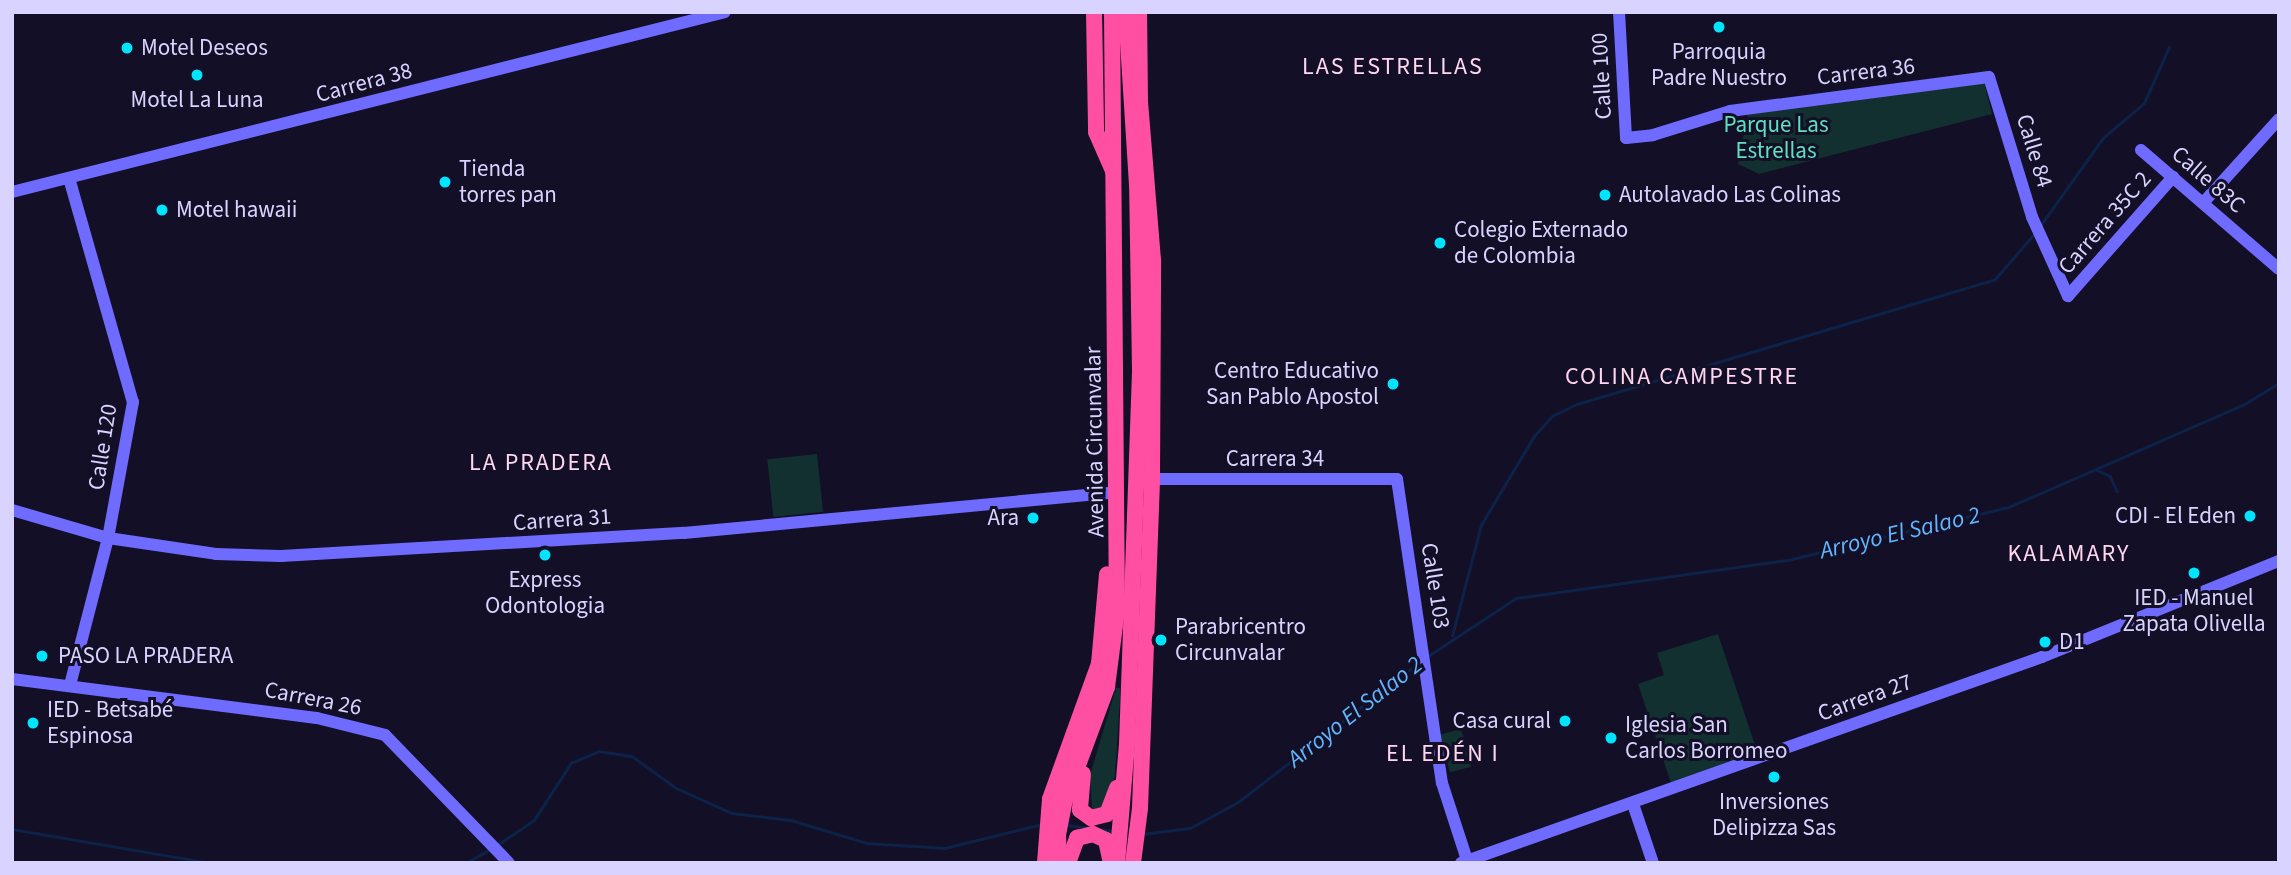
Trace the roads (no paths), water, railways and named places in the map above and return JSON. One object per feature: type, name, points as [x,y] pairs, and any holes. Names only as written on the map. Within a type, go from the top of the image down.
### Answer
[{"type":"highway","points":[[1094,12],[1096,132],[1114,174]]},
{"type":"highway","name":"Avenida Circunvalar","points":[[1112,12],[1132,130],[1140,370],[1127,744],[1130,833],[1117,863]]},
{"type":"highway","name":"Avenida Circunvalar","points":[[1059,863],[1052,826],[1089,745],[1112,657],[1119,547],[1116,492],[1114,174],[1126,12]]},
{"type":"highway","points":[[1133,863],[1130,833],[1152,478],[1153,260],[1140,102],[1139,12]]},
{"type":"highway","points":[[1132,130],[1140,102]]},
{"type":"highway","points":[[1045,863],[1058,774],[1099,664],[1116,492]]},
{"type":"highway","points":[[1089,745],[1079,802],[1084,815],[1099,818],[1114,803],[1127,744]]},
{"type":"highway","points":[[1068,863],[1077,838],[1093,834],[1106,841],[1111,863]]},
{"type":"street","name":"Carrera 38","points":[[12,192],[725,12]]},
{"type":"street","name":"Calle 100","points":[[1619,12],[1626,138]]},
{"type":"street","name":"Carrera 36","points":[[1626,138],[1653,135],[1730,111],[1989,77]]},
{"type":"street","name":"Calle 84","points":[[1989,77],[2034,223],[2068,296]]},
{"type":"street","points":[[2203,203],[2279,119]]},
{"type":"street","name":"Calle 83C","points":[[2141,150],[2279,269]]},
{"type":"street","name":"Carrera 35C 2","points":[[2068,296],[2173,177]]},
{"type":"street","name":"Calle 120","points":[[69,178],[133,402],[108,538],[70,685]]},
{"type":"street","name":"Carrera 34","points":[[1152,478],[1397,479]]},
{"type":"street","name":"Calle 103","points":[[1397,479],[1428,672],[1442,783],[1465,862]]},
{"type":"street","name":"Carrera 31","points":[[12,510],[108,538],[216,554],[348,553],[684,533],[1116,492]]},
{"type":"street","name":"Carrera 27","points":[[1465,862],[1633,804],[2165,611],[2279,561]]},
{"type":"street","name":"Carrera 26","points":[[12,679],[317,718],[385,735],[509,863]]},
{"type":"street","points":[[1633,804],[1654,863]]},
{"type":"waterway","points":[[2040,226],[2103,138],[2144,103],[2169,47]]},
{"type":"waterway","points":[[1452,636],[1481,525],[1534,436],[1552,416],[1577,404],[1995,279],[2034,234]]},
{"type":"waterway","name":"Arroyo El Salao 2","points":[[1428,656],[1516,598],[1788,560],[2009,507],[2243,405],[2279,383]]},
{"type":"waterway","points":[[2097,470],[2110,476],[2117,491]]},
{"type":"waterway","name":"Arroyo El Salao 2","points":[[1142,834],[1190,828],[1238,802],[1420,662]]},
{"type":"waterway","name":"Arroyo El Salao 2","points":[[496,846],[534,820],[571,763],[599,751],[632,756],[676,788],[732,813],[791,820],[867,843],[945,848],[1042,824]]},
{"type":"waterway","name":"Arroyo El Salao 2","points":[[1066,825],[1090,828]]},
{"type":"waterway","name":"Arroyo El Salao 2","points":[[12,829],[211,863]]},
{"type":"waterway","name":"Arroyo El Salao 2","points":[[1100,829],[1115,831]]},
{"type":"waterway","name":"Arroyo El Salao 2","points":[[466,863],[490,849]]},
{"type":"place","name":"Parroquia Padre Nuestro","points":[[1719,27]]},
{"type":"place","name":"Motel Deseos","points":[[127,48]]},
{"type":"place","name":"Motel La Luna","points":[[197,75]]},
{"type":"place","name":"Tienda torres pan","points":[[445,182]]},
{"type":"place","name":"Autolavado Las Colinas","points":[[1605,195]]},
{"type":"place","name":"Motel hawaii","points":[[162,210]]},
{"type":"place","name":"Colegio Externado de Colombia","points":[[1440,243]]},
{"type":"place","name":"Centro Educativo San Pablo Apostol","points":[[1393,384]]},
{"type":"place","name":"CDI - El Eden","points":[[2250,516]]},
{"type":"place","name":"Ara","points":[[1033,518]]},
{"type":"place","name":"Express Odontologia","points":[[545,555]]},
{"type":"place","name":"IED - Manuel Zapata Olivella","points":[[2194,573]]},
{"type":"place","name":"Parabricentro Circunvalar","points":[[1161,640]]},
{"type":"place","name":"D1","points":[[2045,642]]},
{"type":"place","name":"PASO LA PRADERA","points":[[42,656]]},
{"type":"place","name":"Casa cural","points":[[1565,721]]},
{"type":"place","name":"IED - Betsabé Espinosa","points":[[33,723]]},
{"type":"place","name":"Iglesia San Carlos Borromeo","points":[[1611,738]]},
{"type":"place","name":"Inversiones Delipizza Sas","points":[[1774,777]]},
{"type":"district","name":"LAS ESTRELLAS","points":[[1393,67]]},
{"type":"district","name":"COLINA CAMPESTRE","points":[[1682,377]]},
{"type":"district","name":"LA PRADERA","points":[[541,463]]},
{"type":"district","name":"KALAMARY","points":[[2069,554]]},
{"type":"district","name":"EL EDÉN I","points":[[1443,754]]},
{"type":"park label","name":"Parque Las Estrellas","points":[[1776,138]]}]
